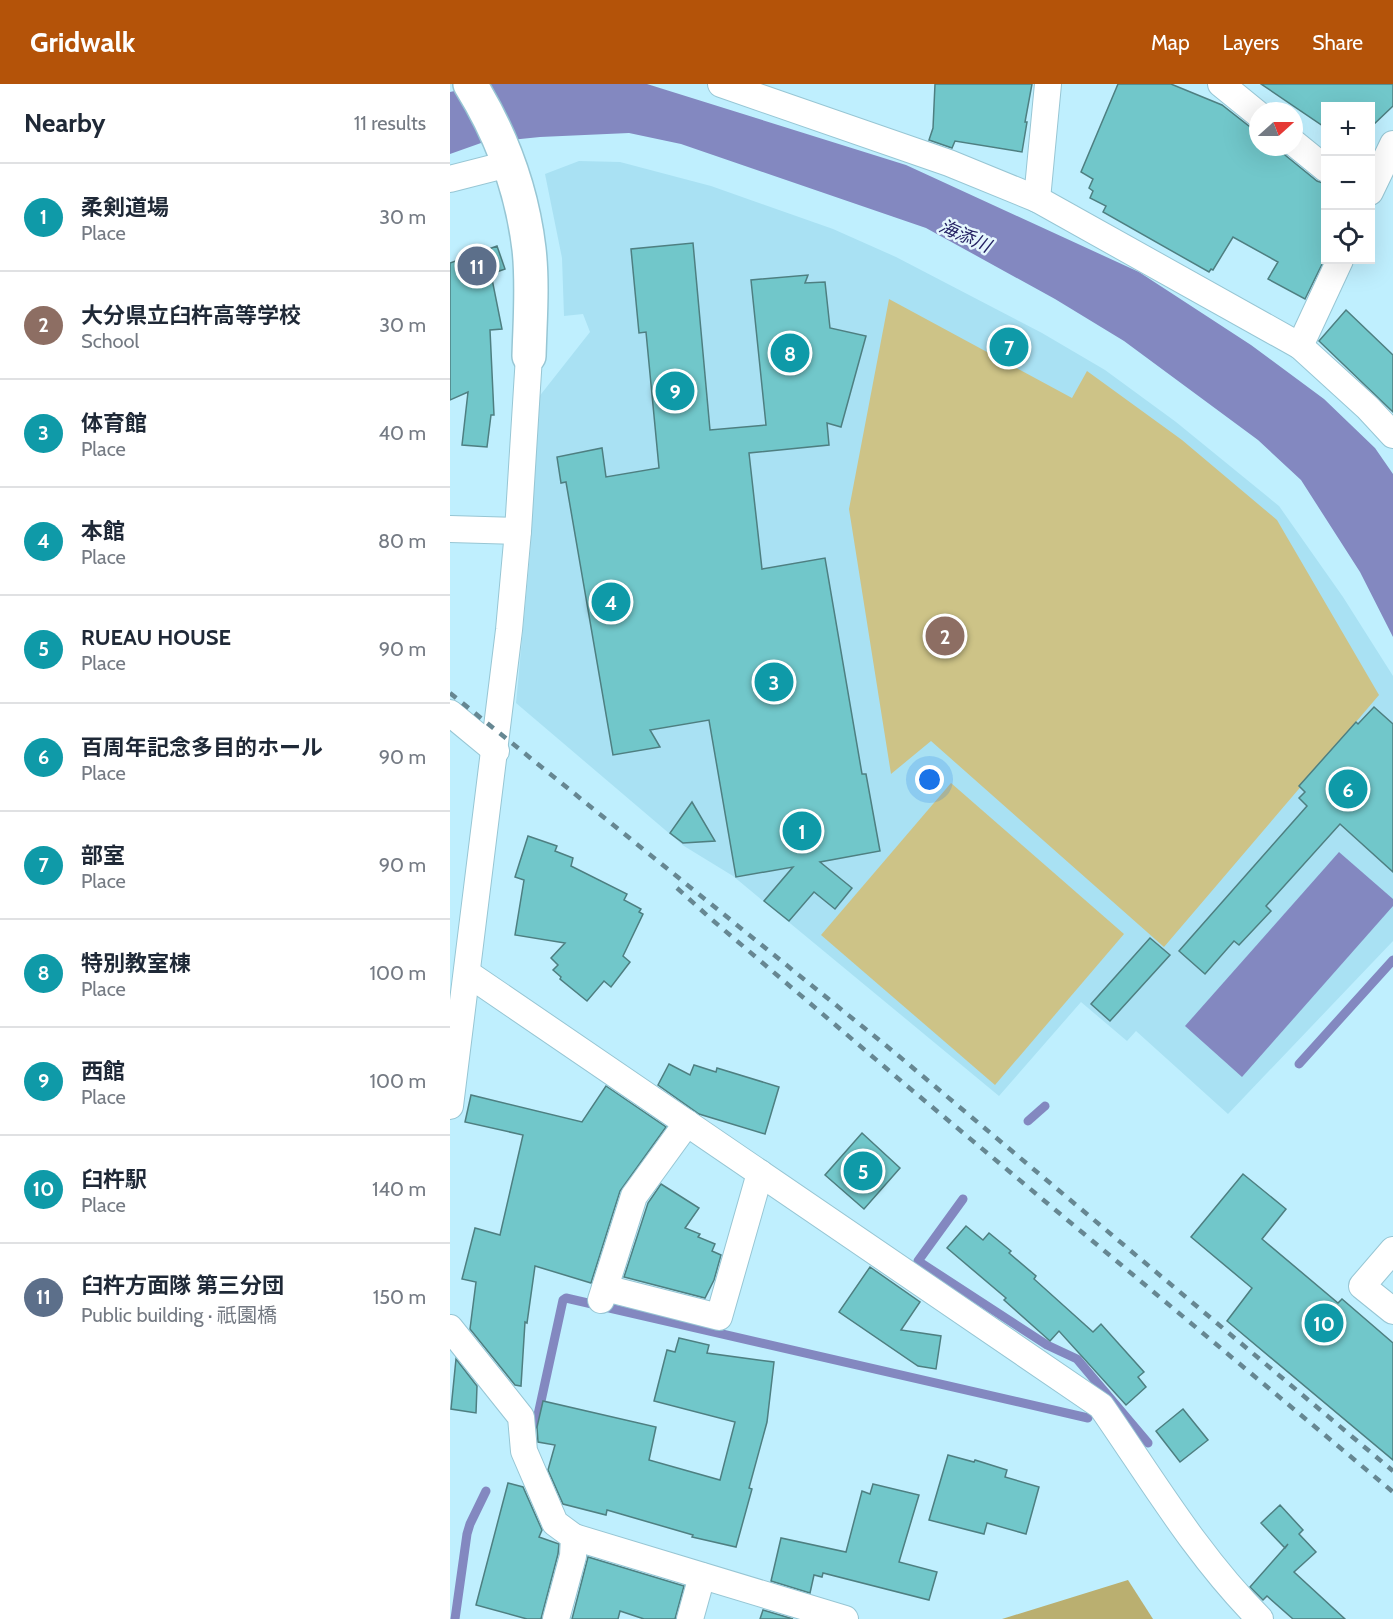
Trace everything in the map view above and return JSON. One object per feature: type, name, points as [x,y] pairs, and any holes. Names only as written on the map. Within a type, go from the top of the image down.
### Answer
[{"type":"street","points":[[450,1106],[496,751],[518,531],[529,356],[531,282],[529,248],[521,203],[507,159],[490,120],[470,84]]},
{"type":"street","points":[[721,84],[949,163],[1037,199],[1300,346],[1368,408],[1393,435]]},
{"type":"street","points":[[1037,199],[1048,84]]},
{"type":"street","points":[[1221,84],[1249,107]]},
{"type":"street","points":[[1375,183],[1393,144]]},
{"type":"street","points":[[1303,150],[1321,165]]},
{"type":"street","points":[[450,180],[507,159]]},
{"type":"street","points":[[1300,346],[1338,264]]},
{"type":"street","points":[[450,529],[518,531]]},
{"type":"street","points":[[450,713],[496,751]]},
{"type":"street","points":[[467,973],[1101,1406],[1172,1512],[1222,1576],[1260,1619]]},
{"type":"street","points":[[687,1123],[634,1196],[603,1294],[719,1317],[760,1173]]},
{"type":"street","points":[[1393,1250],[1362,1286],[1393,1311]]},
{"type":"street","points":[[450,1329],[521,1417],[524,1451],[555,1523],[574,1537],[845,1619]]},
{"type":"street","points":[[556,1619],[573,1556],[574,1537]]},
{"type":"street","points":[[690,1619],[702,1576]]},
{"type":"shaded area","points":[[579,161],[620,162],[711,186],[833,229],[896,257],[1042,333],[1105,370],[1176,422],[1279,506],[1343,597],[1393,676],[1393,941],[1228,1114],[1136,1031],[1127,1041],[1081,1002],[999,1096],[733,876],[684,846],[516,703],[530,554],[538,398],[590,332],[583,314],[564,316],[562,258],[545,174]]},
{"type":"shaded area","points":[[889,299],[1072,398],[1087,371],[1182,440],[1277,520],[1379,695],[1164,947],[931,741],[891,774],[849,509]]},
{"type":"shaded area","points":[[951,783],[1124,934],[995,1085],[821,935]]},
{"type":"shaded area","points":[[1128,1580],[1153,1619],[1002,1619]]},
{"type":"water","name":"海添川","points":[[486,84],[647,84],[906,165],[1139,272],[1251,345],[1324,399],[1375,448],[1393,474],[1393,637],[1360,572],[1301,480],[1258,440],[1124,341],[1055,299],[926,228],[681,144],[629,133],[540,137],[481,143],[450,154],[450,92]]},
{"type":"water","points":[[1339,852],[1393,899],[1393,906],[1242,1077],[1185,1026]]},
{"type":"building","points":[[935,84],[1032,84],[1022,152],[955,141],[952,148],[929,140],[933,128]]},
{"type":"building","points":[[1118,84],[1171,84],[1222,105],[1249,126],[1249,156],[1286,156],[1321,182],[1322,264],[1305,299],[1268,279],[1278,262],[1233,237],[1213,270],[1209,272],[1103,212],[1106,206],[1090,198],[1093,191],[1089,188],[1093,179],[1081,172]]},
{"type":"building","points":[[1261,84],[1393,84],[1393,106],[1375,123],[1375,102],[1321,102],[1321,125],[1303,112],[1303,102],[1288,102]]},
{"type":"building","points":[[693,243],[710,430],[766,425],[751,280],[808,275],[805,283],[825,282],[830,328],[866,336],[841,427],[827,423],[829,445],[749,453],[762,569],[825,558],[862,774],[866,774],[880,851],[820,862],[852,888],[835,909],[814,892],[789,921],[764,901],[793,867],[736,877],[709,720],[650,730],[660,747],[613,755],[566,482],[561,483],[557,457],[602,448],[606,477],[659,468],[646,332],[639,333],[631,249]]},
{"type":"building","points":[[497,246],[505,269],[491,274],[502,329],[490,330],[494,415],[491,415],[487,447],[462,445],[468,392],[450,400],[450,263]]},
{"type":"building","points":[[1346,310],[1393,355],[1393,412],[1319,341]]},
{"type":"building","points":[[1374,707],[1393,724],[1393,872],[1340,824],[1266,906],[1271,911],[1239,945],[1234,941],[1205,974],[1179,951],[1307,806],[1299,798],[1305,792],[1299,786],[1356,722],[1358,724]]},
{"type":"building","points":[[692,802],[715,841],[683,843],[670,833]]},
{"type":"building","points":[[528,836],[557,846],[555,851],[573,858],[571,866],[627,894],[624,900],[641,909],[639,912],[643,914],[623,956],[630,962],[611,987],[604,981],[587,1001],[560,979],[561,977],[553,970],[558,965],[551,958],[565,943],[515,935],[524,880],[515,877]]},
{"type":"building","points":[[1150,938],[1170,955],[1110,1021],[1091,1004]]},
{"type":"building","points":[[669,1064],[690,1075],[694,1065],[716,1072],[717,1068],[779,1087],[765,1134],[699,1114],[658,1085]]},
{"type":"building","points":[[606,1086],[666,1127],[620,1191],[591,1283],[535,1266],[527,1323],[525,1322],[521,1386],[515,1385],[470,1329],[476,1282],[462,1279],[475,1228],[500,1235],[523,1135],[465,1122],[471,1095],[582,1122]]},
{"type":"building","points":[[862,1133],[900,1168],[864,1209],[825,1175]]},
{"type":"building","points":[[1243,1174],[1286,1209],[1262,1239],[1338,1303],[1342,1299],[1393,1343],[1393,1460],[1227,1321],[1252,1288],[1191,1237]]},
{"type":"building","points":[[661,1184],[699,1208],[685,1228],[700,1234],[698,1237],[715,1244],[712,1251],[721,1255],[714,1280],[705,1298],[624,1277],[648,1203]]},
{"type":"building","points":[[966,1226],[983,1240],[989,1233],[1011,1251],[1009,1253],[1036,1276],[1034,1279],[1093,1332],[1101,1324],[1144,1372],[1138,1377],[1146,1387],[1126,1405],[1059,1331],[1050,1341],[1004,1300],[1006,1298],[947,1248]]},
{"type":"building","points":[[870,1267],[920,1302],[901,1330],[941,1336],[936,1369],[918,1366],[839,1312]]},
{"type":"building","points":[[679,1338],[709,1345],[707,1353],[774,1362],[767,1422],[736,1547],[692,1537],[693,1535],[607,1510],[606,1515],[563,1504],[548,1470],[555,1445],[538,1442],[537,1427],[543,1401],[656,1427],[649,1460],[720,1480],[735,1422],[654,1401],[667,1350],[675,1352]]},
{"type":"building","points":[[456,1359],[477,1386],[476,1413],[451,1409]]},
{"type":"building","points":[[1183,1409],[1208,1440],[1180,1462],[1156,1431]]},
{"type":"building","points":[[948,1455],[974,1462],[975,1460],[1007,1470],[1005,1477],[1039,1487],[1026,1534],[987,1523],[984,1534],[929,1520]]},
{"type":"building","points":[[508,1483],[523,1487],[542,1530],[539,1537],[559,1544],[541,1619],[527,1619],[476,1605]]},
{"type":"building","points":[[873,1484],[919,1495],[899,1562],[937,1572],[929,1600],[823,1573],[822,1577],[814,1575],[810,1593],[771,1581],[781,1538],[846,1552],[862,1491],[870,1494]]},
{"type":"building","points":[[1280,1505],[1303,1530],[1299,1534],[1316,1552],[1294,1572],[1345,1619],[1293,1619],[1267,1596],[1263,1600],[1250,1587],[1285,1548],[1261,1523]]},
{"type":"building","points":[[588,1557],[684,1586],[675,1619],[644,1619],[620,1611],[618,1619],[572,1619]]},
{"type":"building","points":[[763,1610],[793,1619],[760,1619]]},
{"type":"waterway","points":[[1299,1064],[1393,960]]},
{"type":"waterway","points":[[1028,1121],[1045,1106]]},
{"type":"waterway","points":[[963,1199],[918,1261],[1047,1345],[1077,1359],[1148,1443]]},
{"type":"waterway","points":[[536,1424],[563,1300],[566,1298],[1088,1418]]},
{"type":"waterway","points":[[455,1619],[467,1534],[486,1491]]},
{"type":"railway","points":[[450,693],[894,1052],[1393,1471]]},
{"type":"railway","points":[[677,888],[907,1086],[1393,1492]]},
{"type":"place","name":"臼杵方面隊 第三分団","points":[[477,266]]},
{"type":"place","name":"部室","points":[[1009,347]]},
{"type":"place","name":"特別教室棟","points":[[790,353]]},
{"type":"place","name":"西館","points":[[675,391]]},
{"type":"place","name":"本館","points":[[611,602]]},
{"type":"place","name":"大分県立臼杵高等学校","points":[[945,636]]},
{"type":"place","name":"体育館","points":[[774,682]]},
{"type":"place","name":"百周年記念多目的ホール","points":[[1348,789]]},
{"type":"place","name":"柔剣道場","points":[[802,831]]},
{"type":"place","name":"RUEAU HOUSE","points":[[863,1171]]},
{"type":"place","name":"臼杵駅","points":[[1324,1323]]}]
